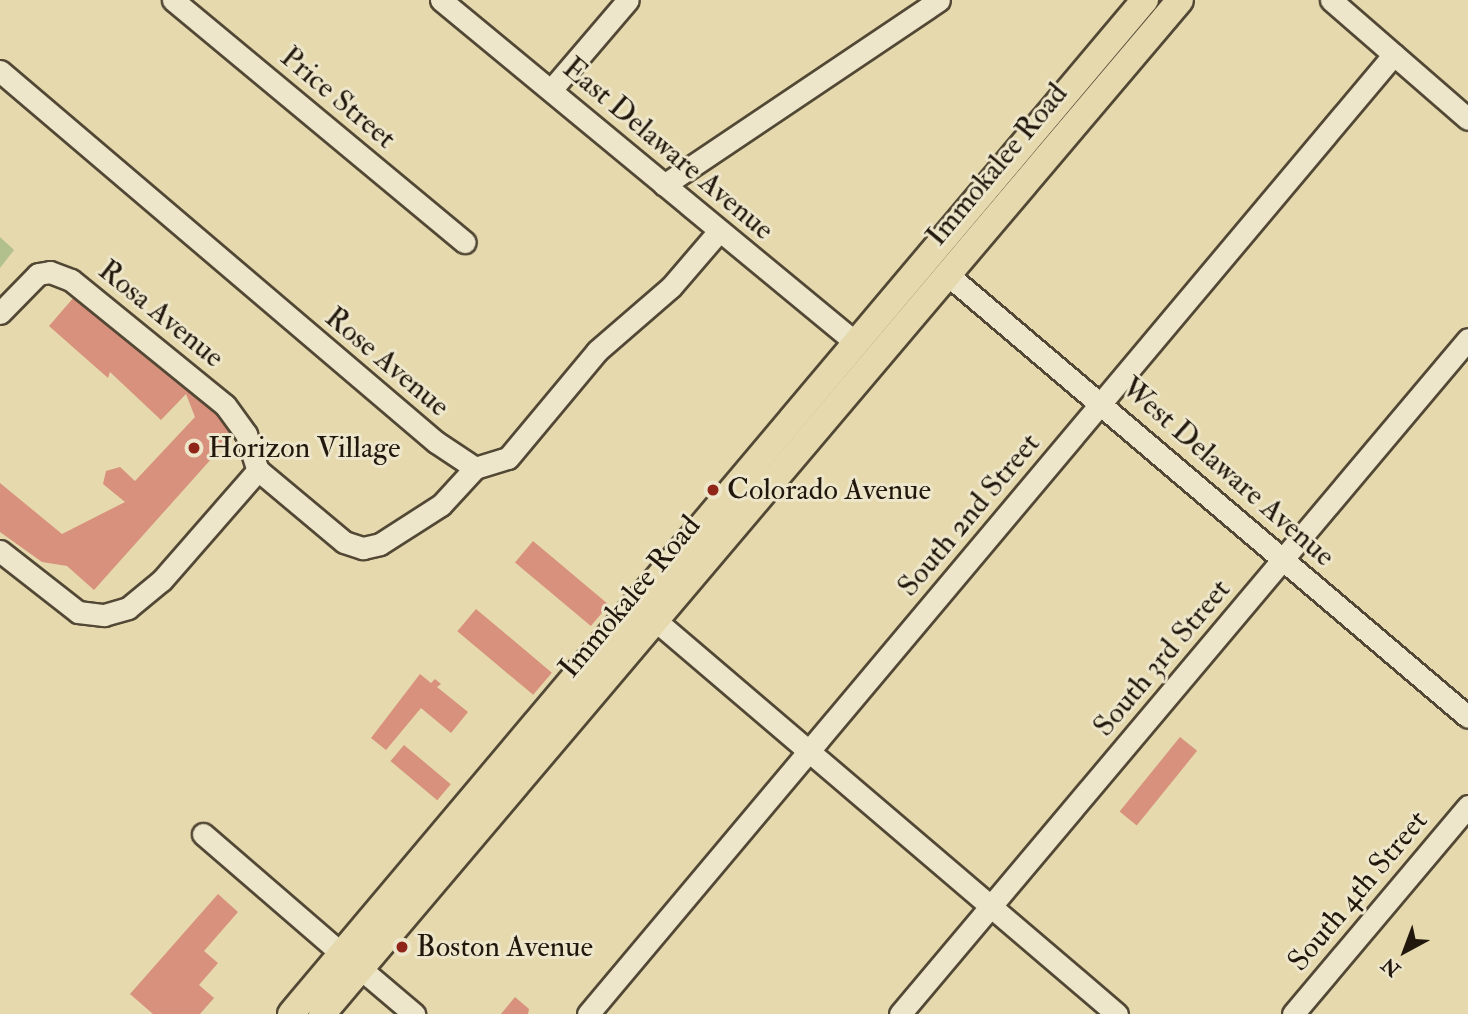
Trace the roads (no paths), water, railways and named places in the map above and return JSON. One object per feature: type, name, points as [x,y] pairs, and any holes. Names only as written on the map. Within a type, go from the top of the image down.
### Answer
[{"type":"main road","name":"Immokalee Road","points":[[938,267],[1145,0]]},
{"type":"main road","name":"Immokalee Road","points":[[291,1014],[351,961],[864,351],[1180,0]]},
{"type":"main road","name":"Immokalee Road","points":[[323,1014],[351,961]]},
{"type":"street","name":"Price Street","points":[[173,0],[465,242]]},
{"type":"street","name":"East Delaware Avenue","points":[[441,0],[864,351]]},
{"type":"street","points":[[551,90],[628,0]]},
{"type":"street","points":[[664,185],[939,0]]},
{"type":"street","points":[[1331,0],[1468,119]]},
{"type":"street","name":"South 2nd Street","points":[[588,1014],[1394,54]]},
{"type":"street","name":"Rose Avenue","points":[[0,71],[436,442],[475,468]]},
{"type":"street","points":[[0,551],[78,612],[104,615],[128,608],[162,580],[258,470],[344,542],[363,548],[380,544],[441,505],[475,468],[508,458],[597,351],[671,287],[719,231]]},
{"type":"street","name":"West Delaware Avenue","points":[[938,267],[1102,403],[1468,717]]},
{"type":"street","name":"Rosa Avenue","points":[[0,313],[38,274],[50,272],[71,280],[225,405],[246,434],[258,470]]},
{"type":"street","name":"South 3rd Street","points":[[900,1014],[1468,339]]},
{"type":"street","points":[[645,612],[1117,1014]]},
{"type":"street","name":"South 4th Street","points":[[1293,1014],[1468,806]]},
{"type":"street","points":[[203,834],[414,1014]]},
{"type":"place","name":"Horizon Village","points":[[194,448]]},
{"type":"place","name":"Colorado Avenue","points":[[713,490]]},
{"type":"place","name":"Boston Avenue","points":[[402,947]]}]
